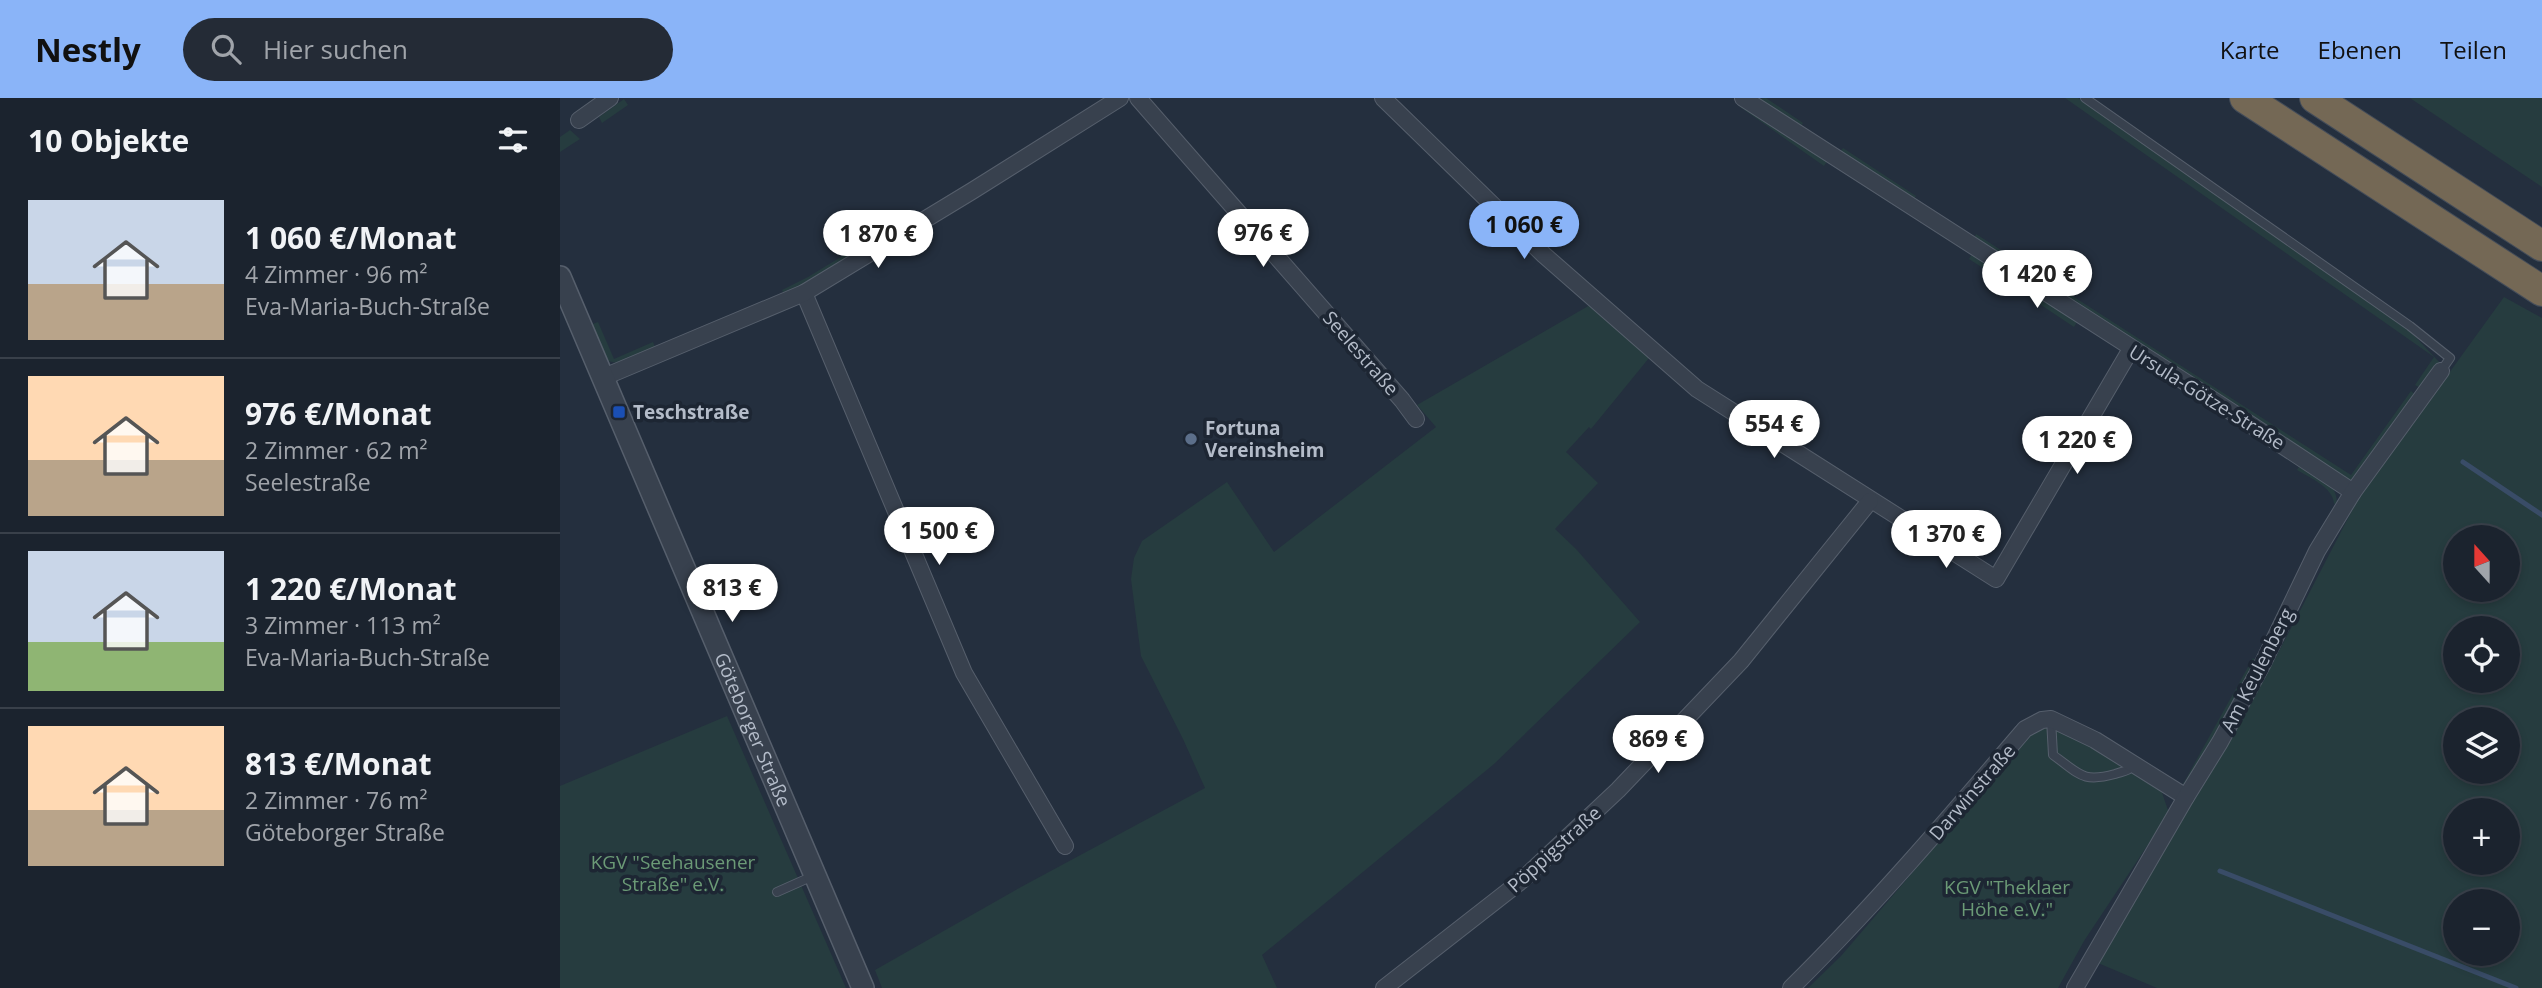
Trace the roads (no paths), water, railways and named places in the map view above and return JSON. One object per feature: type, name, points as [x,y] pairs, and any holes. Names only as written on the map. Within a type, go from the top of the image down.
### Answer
[{"type":"highway","points":[[2245,98],[2542,291]]},
{"type":"highway","points":[[2315,98],[2535,241]]},
{"type":"street","points":[[579,120],[610,98]]},
{"type":"street","points":[[604,377],[804,293],[1120,98]]},
{"type":"street","name":"Seelestraße","points":[[1138,98],[1416,419]]},
{"type":"street","points":[[1383,98],[1544,255],[1697,389],[1996,579],[2131,349]]},
{"type":"street","name":"Ursula-Götze-Straße","points":[[1743,98],[2353,492]]},
{"type":"street","name":"Göteborger Straße","points":[[560,277],[863,988]]},
{"type":"street","points":[[804,293],[964,673],[1065,846]]},
{"type":"street","name":"Am Keulenberg","points":[[2075,988],[2221,742],[2317,551],[2353,492],[2445,365]]},
{"type":"street","name":"Pöppigstraße","points":[[1384,988],[1521,881],[1618,790],[1741,661],[1870,501]]},
{"type":"street","points":[[2051,719],[2095,740],[2186,797]]},
{"type":"street","name":"Darwinstraße","points":[[1791,988],[1905,870],[2025,729],[2042,720],[2051,719]]},
{"type":"lane","points":[[2085,98],[2410,326],[2445,365]]},
{"type":"lane","points":[[2051,719],[2053,755],[2090,779],[2130,770],[2135,764]]},
{"type":"lane","points":[[777,892],[816,875]]},
{"type":"waterway","points":[[2463,462],[2542,515]]},
{"type":"waterway","points":[[2220,871],[2516,988]]},
{"type":"place","name":"Teschstraße","points":[[619,412]]},
{"type":"place","name":"Fortuna Vereinsheim","points":[[1191,439]]},
{"type":"park label","name":"KGV \"Seehausener Straße\" e.V.","points":[[673,873]]},
{"type":"park label","name":"KGV \"Theklaer Höhe e.V.\"","points":[[2007,898]]}]
